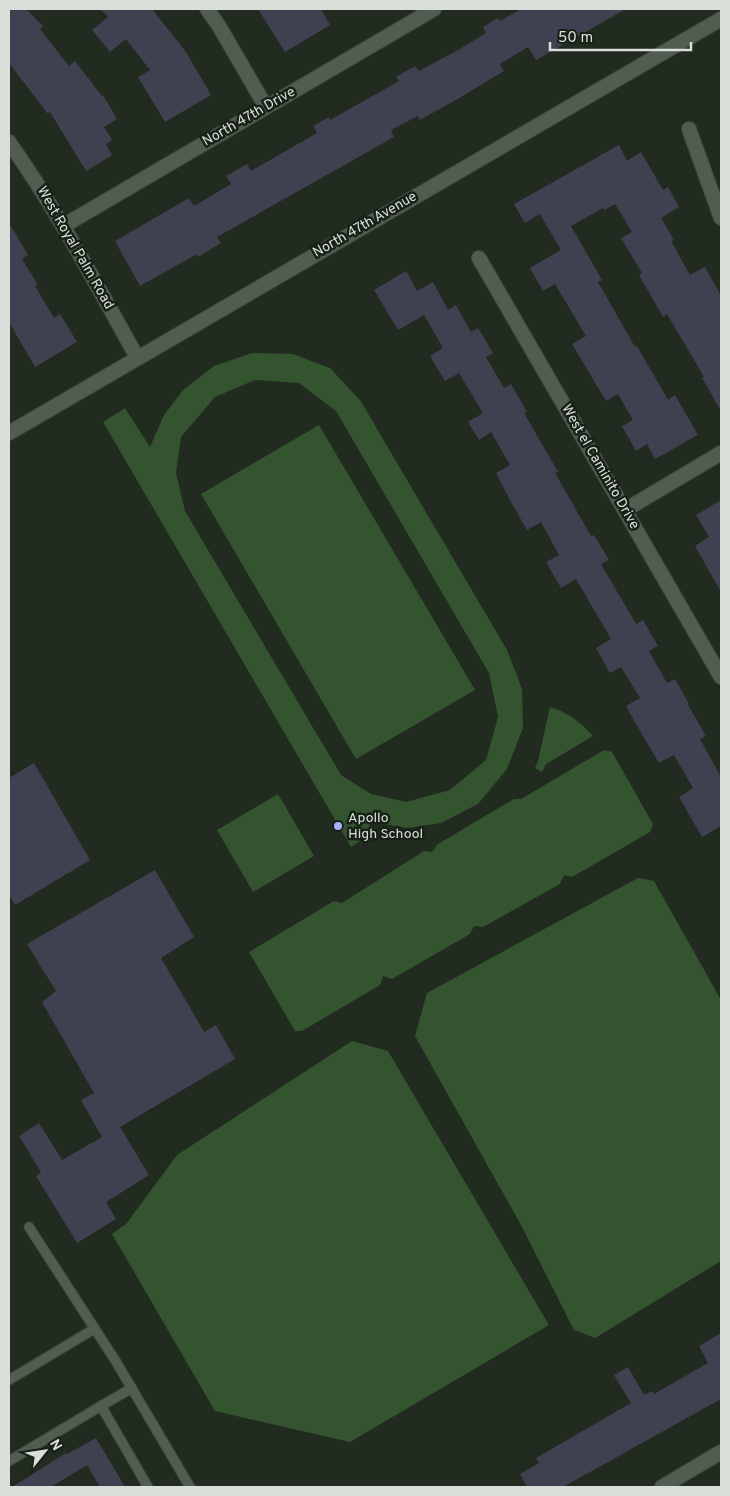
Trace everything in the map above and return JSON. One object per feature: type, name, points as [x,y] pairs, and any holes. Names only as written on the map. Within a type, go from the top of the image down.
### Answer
[{"type":"street","points":[[207,9],[219,26],[266,107]]},
{"type":"street","name":"North 47th Drive","points":[[64,226],[434,9]]},
{"type":"street","name":"North 47th Avenue","points":[[9,433],[721,18]]},
{"type":"street","points":[[689,129],[721,218]]},
{"type":"street","name":"West Royal Palm Road","points":[[9,142],[64,226],[137,357]]},
{"type":"street","name":"West el Caminito Drive","points":[[479,258],[721,677]]},
{"type":"street","points":[[625,510],[721,453]]},
{"type":"street","points":[[662,1487],[721,1452]]},
{"type":"lane","points":[[29,1226],[132,1388],[190,1487]]},
{"type":"lane","points":[[9,1380],[94,1329]]},
{"type":"lane","points":[[9,1461],[132,1388]]},
{"type":"lane","points":[[101,1406],[148,1487]]},
{"type":"green space","points":[[252,353],[293,354],[330,368],[360,400],[507,650],[522,689],[523,728],[507,769],[478,804],[441,823],[407,828],[368,821],[373,832],[351,847],[103,422],[125,408],[150,447],[164,415],[183,390],[214,366]],"holes":[[[255,380],[299,383],[336,411],[489,673],[498,717],[486,760],[450,790],[406,802],[371,794],[341,775],[185,511],[176,473],[181,437],[215,397]]]},
{"type":"green space","points":[[319,425],[475,690],[356,759],[201,494]]},
{"type":"green space","points":[[550,707],[574,718],[593,736],[546,764],[542,772],[535,768]]},
{"type":"green space","points":[[604,750],[612,752],[653,824],[650,832],[572,877],[564,875],[560,884],[483,927],[474,926],[470,934],[392,979],[383,976],[380,985],[302,1031],[295,1031],[249,952],[334,901],[342,903],[424,851],[432,852],[438,844],[514,799],[521,799]]},
{"type":"green space","points":[[278,794],[314,856],[253,892],[217,830]]},
{"type":"green space","points":[[638,878],[654,881],[721,1000],[721,1261],[595,1338],[574,1330],[521,1225],[415,1036],[427,993]]},
{"type":"green space","points":[[352,1041],[388,1051],[549,1325],[350,1442],[215,1411],[112,1234],[126,1224],[177,1155]]},
{"type":"building","points":[[9,9],[26,9],[43,26],[40,29],[69,66],[75,61],[103,95],[117,119],[104,127],[112,140],[106,144],[112,155],[86,171],[50,112],[48,114],[9,63]]},
{"type":"building","points":[[100,9],[152,9],[186,52],[211,95],[165,122],[138,77],[150,70],[126,39],[110,52],[92,30],[108,17]]},
{"type":"building","points":[[258,9],[321,9],[330,25],[285,52]]},
{"type":"building","points":[[521,9],[626,9],[536,60],[528,47],[500,64],[504,71],[420,120],[418,116],[391,130],[394,137],[217,237],[221,243],[198,257],[197,254],[140,286],[115,241],[189,198],[194,206],[231,184],[226,176],[247,164],[251,171],[317,133],[313,126],[329,117],[330,120],[399,81],[396,77],[415,66],[419,71],[458,50],[486,33],[483,27],[498,18],[500,21]]},
{"type":"building","points":[[619,145],[627,161],[641,152],[663,190],[668,187],[679,207],[661,218],[674,240],[671,241],[690,275],[705,267],[721,296],[721,411],[702,378],[704,377],[667,314],[663,317],[639,275],[642,273],[621,238],[632,232],[615,204],[604,210],[603,208],[571,226],[602,280],[598,282],[635,347],[637,346],[668,400],[675,395],[698,435],[655,459],[647,444],[636,451],[622,426],[633,420],[618,394],[606,401],[572,344],[586,336],[555,284],[543,291],[530,268],[561,250],[540,214],[525,223],[514,204]]},
{"type":"building","points":[[9,223],[28,255],[22,259],[38,285],[35,286],[54,318],[60,314],[77,342],[35,367],[9,322]]},
{"type":"building","points":[[406,271],[417,291],[433,282],[448,310],[456,305],[471,332],[478,328],[493,353],[486,357],[504,388],[511,384],[527,412],[524,413],[558,472],[555,473],[591,536],[594,535],[609,560],[601,564],[636,624],[643,620],[658,646],[649,651],[667,683],[675,679],[706,736],[700,739],[721,777],[721,826],[702,837],[679,797],[693,788],[674,755],[659,763],[626,706],[640,698],[621,667],[610,673],[596,648],[611,639],[576,579],[561,588],[546,562],[559,555],[541,522],[527,530],[496,473],[510,465],[491,432],[479,440],[468,422],[483,413],[459,373],[445,381],[430,356],[443,348],[424,315],[398,330],[374,290]]},
{"type":"building","points":[[721,500],[721,592],[695,546],[709,537],[696,515]]},
{"type":"building","points":[[34,763],[90,860],[15,905],[9,895],[9,778]]},
{"type":"building","points":[[155,870],[194,937],[161,958],[204,1032],[216,1025],[235,1059],[120,1127],[149,1175],[106,1202],[116,1219],[77,1243],[36,1176],[41,1172],[19,1136],[39,1123],[62,1160],[102,1137],[81,1100],[94,1093],[42,1002],[56,991],[27,944]]},
{"type":"building","points":[[721,1333],[721,1399],[563,1487],[527,1487],[520,1474],[539,1463],[536,1458],[631,1403],[614,1375],[628,1367],[644,1395],[652,1391],[654,1394],[708,1363],[699,1346]]},
{"type":"building","points":[[96,1438],[125,1487],[100,1487],[87,1465],[51,1487],[12,1487],[66,1453]]},
{"type":"place","name":"Apollo High School","points":[[338,826]]}]
